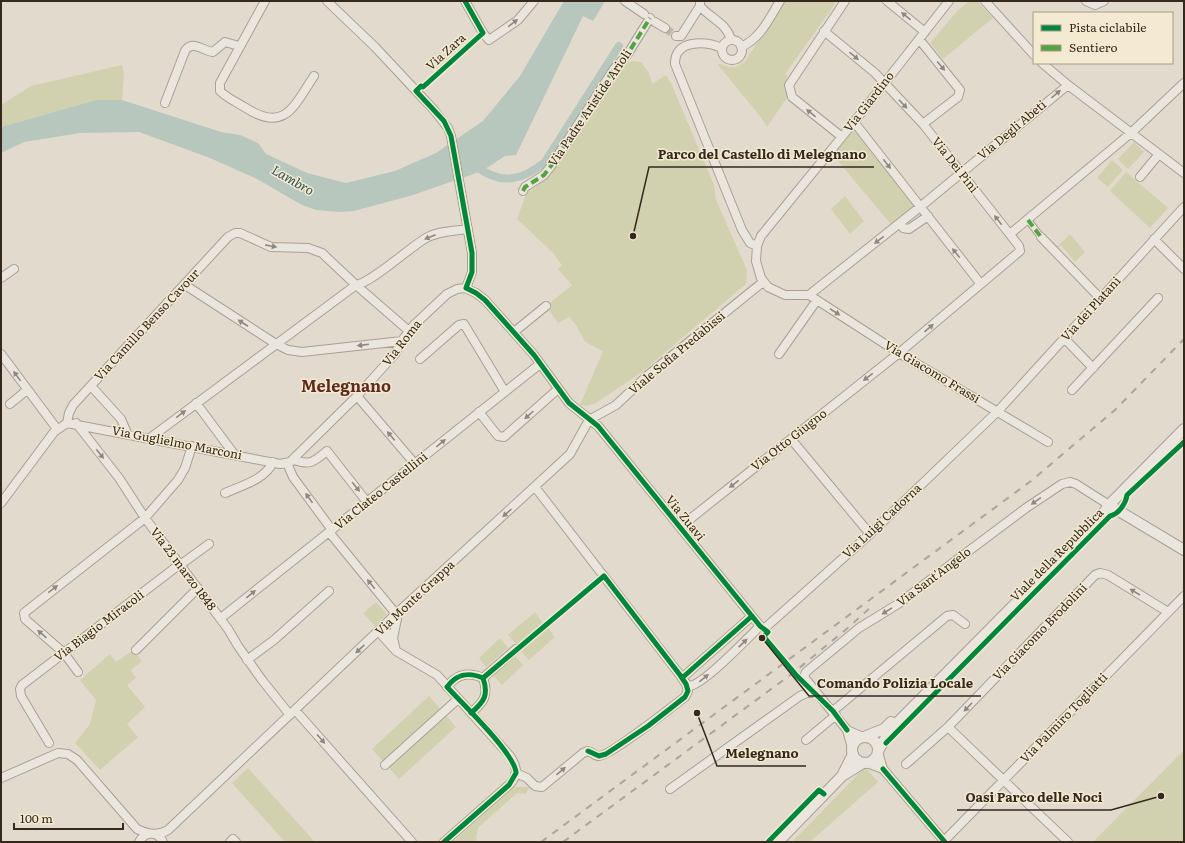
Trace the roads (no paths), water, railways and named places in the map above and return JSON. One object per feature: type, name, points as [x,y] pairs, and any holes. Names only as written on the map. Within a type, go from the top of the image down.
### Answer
[{"type":"street","points":[[265,1],[220,83],[220,89],[223,94],[257,115],[273,119],[282,116],[292,108],[314,76]]},
{"type":"street","points":[[327,1],[375,47],[432,108],[446,125],[451,134],[468,229],[473,267],[466,288]]},
{"type":"street","points":[[465,1],[483,33],[489,40],[520,18],[534,1]]},
{"type":"street","points":[[625,1],[665,28]]},
{"type":"street","points":[[742,47],[752,41],[761,32],[780,1]]},
{"type":"street","points":[[842,137],[792,97],[789,91],[790,81],[845,1]]},
{"type":"street","points":[[887,1],[925,32]]},
{"type":"street","name":"Via Giardino","points":[[758,242],[949,1]]},
{"type":"street","points":[[985,1],[1033,54]]},
{"type":"street","points":[[1086,1],[1094,5],[1104,1]]},
{"type":"street","points":[[676,36],[681,36],[700,4],[725,27],[731,40]]},
{"type":"street","name":"Via Padre Aristide Arioli","points":[[523,191],[525,187],[538,180],[547,171],[614,69],[627,55],[650,18]]},
{"type":"street","name":"Via Dei Pini","points":[[824,31],[875,73],[923,124],[1010,234],[1019,246],[1020,251]]},
{"type":"street","points":[[919,39],[959,87],[960,93],[958,97],[923,124]]},
{"type":"street","points":[[731,40],[738,42],[742,47],[742,53],[734,60],[725,57],[722,48],[726,42],[731,40]]},
{"type":"street","points":[[165,103],[185,51],[189,47],[194,45],[213,52],[225,42],[239,46]]},
{"type":"street","points":[[722,48],[704,44],[688,44],[679,51],[675,64],[742,230],[750,243],[758,242],[757,264],[763,282],[776,292],[785,295],[809,295]]},
{"type":"street","points":[[1043,64],[1068,85],[1184,173]]},
{"type":"street","points":[[1010,234],[1131,133],[1184,83]]},
{"type":"street","name":"Via Degli Abeti","points":[[809,295],[920,207],[1068,85]]},
{"type":"street","points":[[854,122],[980,283]]},
{"type":"street","points":[[1140,177],[1159,154]]},
{"type":"street","name":"Via dei Platani","points":[[998,411],[1184,207]]},
{"type":"street","points":[[900,223],[904,228],[911,228],[928,216]]},
{"type":"street","points":[[1028,220],[1041,237],[1100,298]]},
{"type":"street","points":[[150,438],[356,285],[368,279],[426,238],[436,234],[468,229]]},
{"type":"street","name":"Via Camillo Benso Cavour","points":[[67,423],[71,408],[228,237],[235,233],[242,233],[271,247],[308,248],[319,251],[328,257],[356,285]]},
{"type":"street","points":[[1154,239],[1184,270]]},
{"type":"street","name":"Via Otto Giugno","points":[[680,527],[899,353],[980,283],[1018,255],[1020,251]]},
{"type":"street","points":[[1,278],[14,269]]},
{"type":"street","name":"Viale Sofia Predabissi","points":[[589,420],[616,405],[648,375],[763,282]]},
{"type":"street","points":[[185,285],[276,344],[291,351],[307,352],[402,341]]},
{"type":"street","points":[[356,285],[409,331]]},
{"type":"street","name":"Via Zuavi","points":[[466,288],[485,300],[514,332],[571,406],[601,429],[762,627]]},
{"type":"street","name":"Via Roma","points":[[290,462],[357,396],[395,354],[409,331],[428,310],[449,293],[457,289],[466,288]]},
{"type":"street","name":"Via Giacomo Frassi","points":[[809,295],[899,353],[1048,442]]},
{"type":"street","points":[[1072,390],[1158,298]]},
{"type":"street","points":[[779,354],[817,300]]},
{"type":"street","points":[[514,332],[546,306]]},
{"type":"street","points":[[420,359],[459,325],[464,324],[505,392]]},
{"type":"street","points":[[1064,338],[1093,368]]},
{"type":"street","points":[[1,354],[57,429]]},
{"type":"street","name":"Via Clateo Castellini","points":[[221,618],[540,364]]},
{"type":"street","points":[[91,386],[121,419],[127,434]]},
{"type":"street","points":[[480,412],[498,436],[504,437],[558,389]]},
{"type":"street","points":[[10,404],[27,390]]},
{"type":"street","points":[[357,396],[415,464]]},
{"type":"street","points":[[196,403],[234,454]]},
{"type":"street","name":"Via Luigi Cadorna","points":[[682,678],[688,685],[695,685],[762,627],[770,626],[870,534],[998,411]]},
{"type":"street","name":"Via Monte Grappa","points":[[169,829],[396,614],[535,487],[572,451],[589,420]]},
{"type":"street","points":[[1,502],[57,429],[67,423]]},
{"type":"street","name":"Via Guglielmo Marconi","points":[[67,423],[76,423],[273,462],[290,462]]},
{"type":"street","name":"Via 23 marzo 1848","points":[[76,423],[119,478],[145,518],[221,618],[247,660],[412,842]]},
{"type":"street","points":[[1184,429],[1109,505],[1184,550]]},
{"type":"street","points":[[791,439],[870,534]]},
{"type":"street","points":[[78,672],[64,653],[25,619],[23,614],[26,610],[145,518],[174,487],[185,468],[192,446]]},
{"type":"street","points":[[367,502],[327,451],[310,463],[290,462],[293,477],[331,531],[396,614],[397,619],[393,638],[396,651]]},
{"type":"street","points":[[225,493],[260,476],[269,470],[273,462]]},
{"type":"street","name":"Via Sant'Angelo","points":[[814,691],[804,677],[806,672],[859,628],[894,606],[1051,491],[1070,482],[1077,484],[1109,505]]},
{"type":"street","points":[[516,773],[527,778],[539,788],[544,786],[583,753],[588,751],[597,756],[603,755],[648,726],[687,694],[687,686],[682,678],[535,487]]},
{"type":"street","name":"Viale della Repubblica","points":[[842,776],[855,742],[884,729],[1099,511],[1109,505]]},
{"type":"street","name":"Viale della Repubblica","points":[[778,842],[842,776],[874,759],[888,732],[1100,518],[1109,505]]},
{"type":"street","name":"Via Biagio Miracoli","points":[[49,743],[21,696],[20,689],[23,684],[180,564],[209,544]]},
{"type":"street","name":"Via Giacomo Brodolini","points":[[906,764],[948,726],[1098,574],[1108,575],[1168,612]]},
{"type":"street","points":[[136,650],[198,588]]},
{"type":"street","points":[[247,660],[274,640],[329,591]]},
{"type":"street","name":"Via Palmiro Togliatti","points":[[945,842],[1183,597]]},
{"type":"street","points":[[806,740],[834,713],[947,616],[953,614],[965,624]]},
{"type":"street","points":[[682,678],[752,616]]},
{"type":"street","points":[[378,632],[390,634],[393,638]]},
{"type":"street","points":[[378,632],[396,651],[430,669],[458,698],[511,758],[515,765],[516,773],[509,785],[444,842]]},
{"type":"street","points":[[484,678],[516,649]]},
{"type":"street","points":[[447,687],[458,677],[465,674],[473,674],[484,678]]},
{"type":"street","points":[[471,713],[482,704],[486,693],[484,678]]},
{"type":"street","points":[[670,789],[800,696],[814,691],[847,730],[852,751],[856,758],[865,763],[883,769]]},
{"type":"street","points":[[385,765],[458,698]]},
{"type":"street","points":[[948,726],[1068,842]]},
{"type":"street","points":[[847,730],[874,740],[883,769],[945,842]]},
{"type":"street","points":[[1,778],[52,755],[68,754],[77,760],[133,825],[142,832],[158,835],[164,842],[169,829]]},
{"type":"street","points":[[133,825],[139,842],[145,836],[160,833],[169,829]]},
{"type":"street","points":[[230,842],[233,839],[236,842]]},
{"type":"water","name":"Lambro","points":[[564,1],[603,1],[604,3],[593,21],[583,16],[516,155],[505,156],[482,171],[413,195],[354,211],[339,212],[316,210],[302,205],[257,179],[210,158],[139,132],[80,133],[24,142],[1,153],[1,127],[96,100],[122,100],[221,132],[240,135],[258,143],[266,154],[307,173],[346,183],[395,171],[436,153],[483,121],[520,76]]},
{"type":"waterway","points":[[474,165],[493,176],[510,178],[527,174],[545,162],[619,46]]},
{"type":"tunnel","points":[[665,28],[676,36]]},
{"type":"railway","points":[[541,842],[1031,481],[1116,409],[1184,339]]},
{"type":"railway","points":[[563,842],[793,673],[849,627],[874,604]]},
{"type":"place","name":"Parco del Castello di Melegnano","points":[[633,236]]},
{"type":"place","name":"Comando Polizia Locale","points":[[762,638]]},
{"type":"place","name":"Melegnano","points":[[697,713]]},
{"type":"place","name":"Oasi Parco delle Noci","points":[[1161,796]]},
{"type":"district","name":"Melegnano","points":[[346,386]]}]
